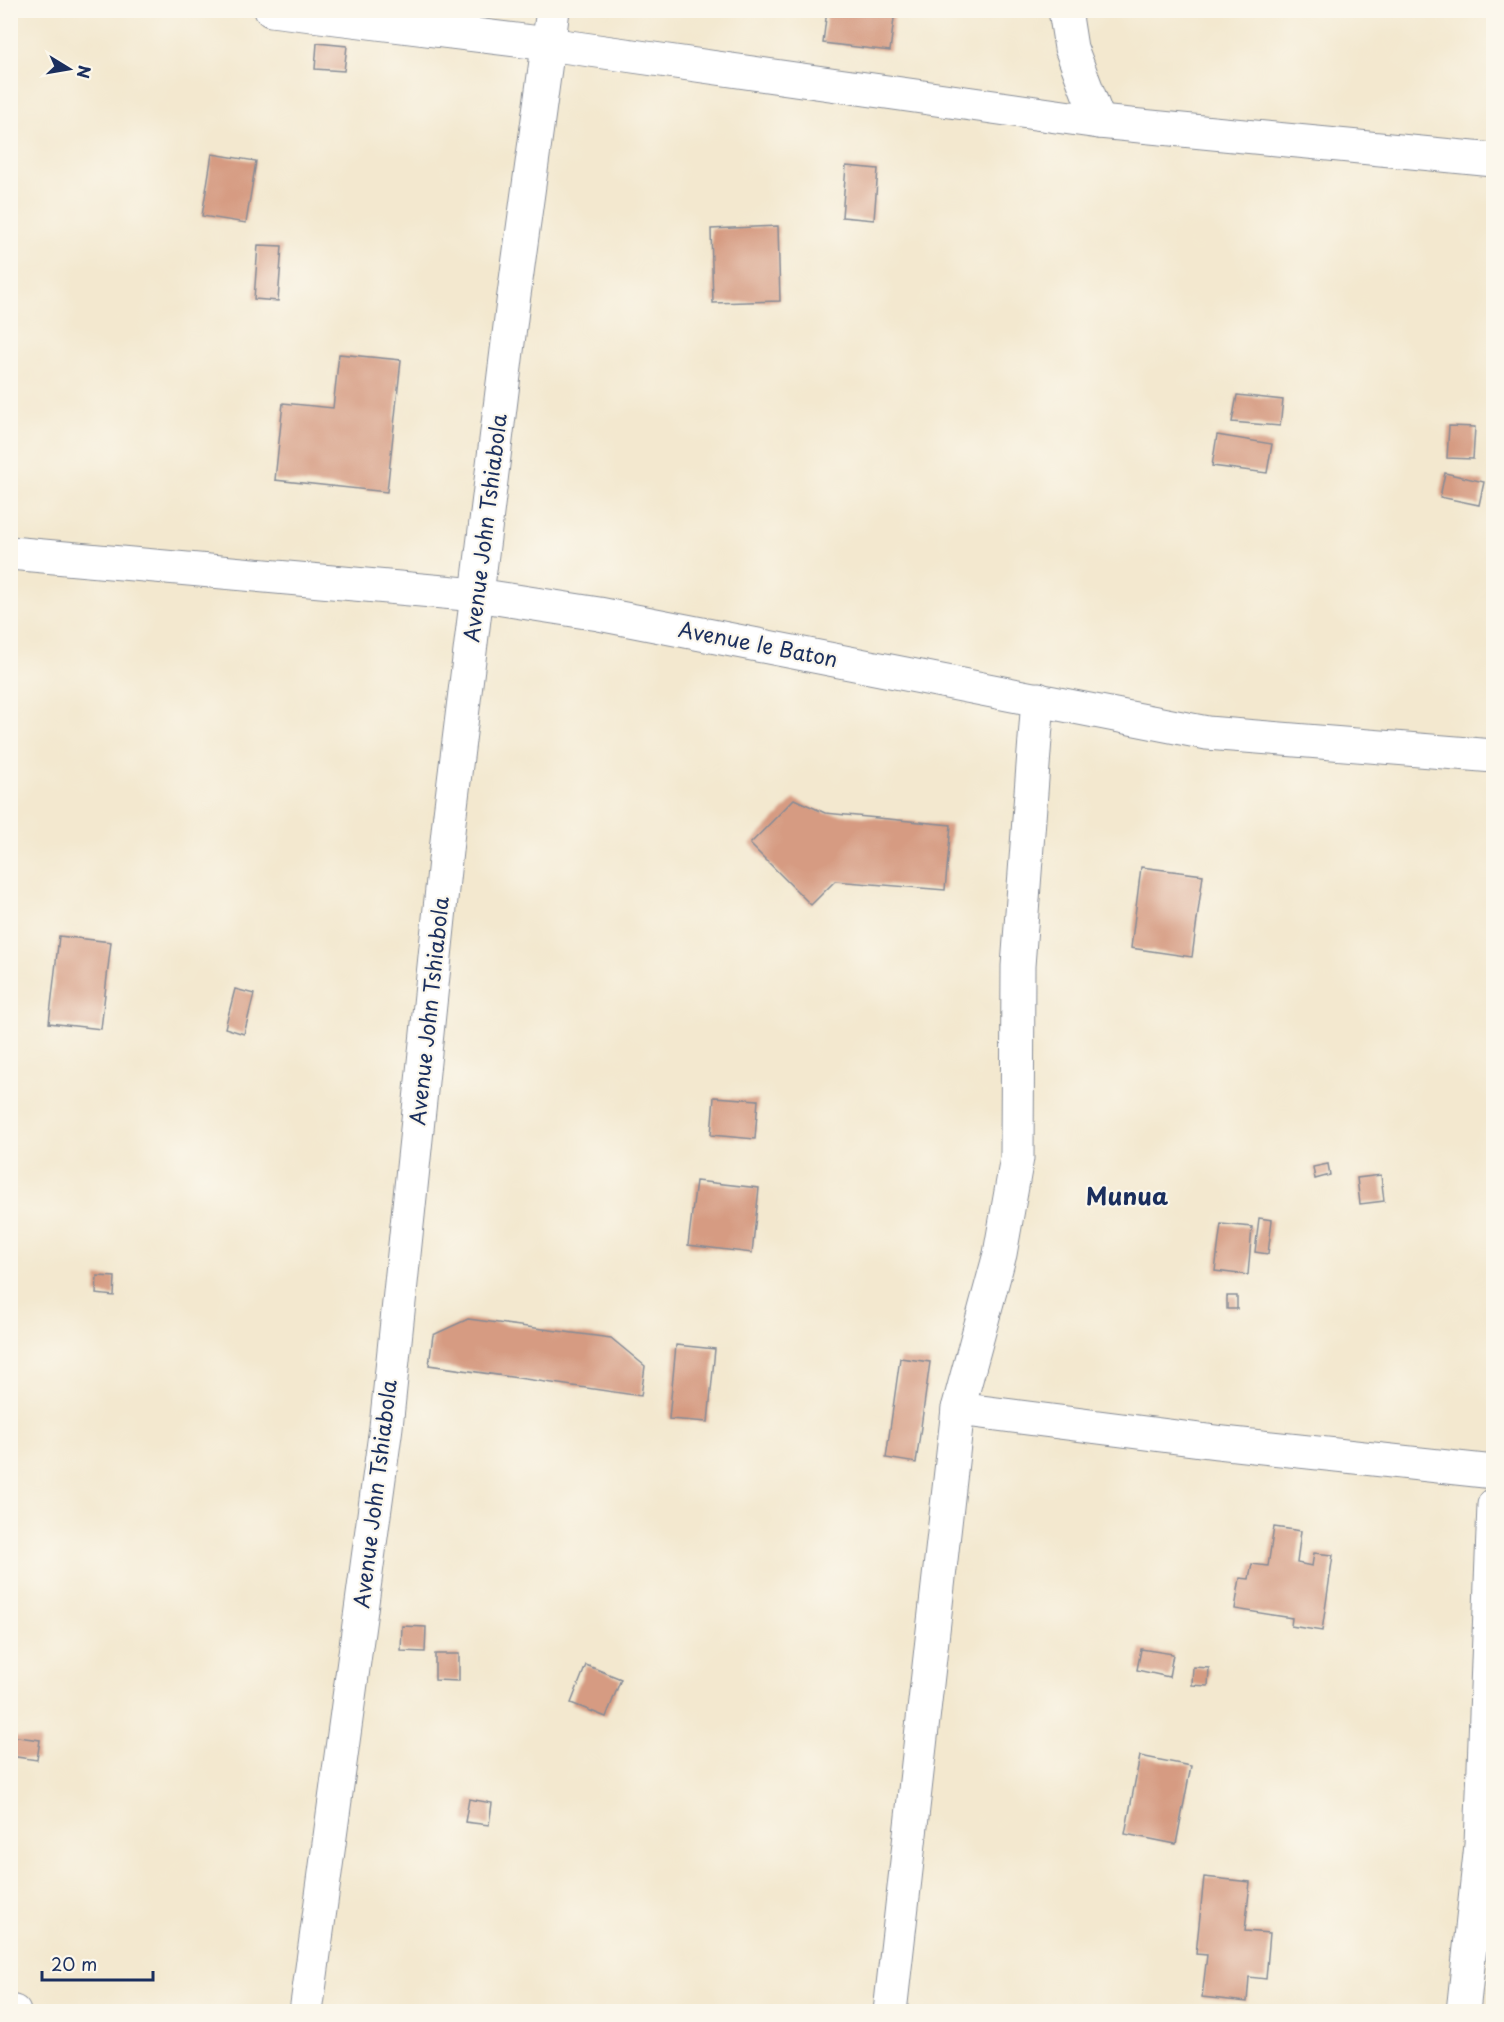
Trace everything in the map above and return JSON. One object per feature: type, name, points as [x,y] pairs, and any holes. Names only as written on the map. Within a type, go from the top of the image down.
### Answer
[{"type":"street","points":[[271,10],[548,44],[1099,122],[1494,159]]},
{"type":"street","name":"Avenue John Tshiabola","points":[[306,2012],[386,1427],[449,822],[513,302],[553,10]]},
{"type":"street","points":[[1065,10],[1071,48],[1099,122]]},
{"type":"street","name":"Avenue le Baton","points":[[10,553],[477,595],[599,614],[1038,699],[1125,719],[1207,733],[1494,756]]},
{"type":"street","points":[[890,2012],[958,1409],[1000,1254],[1017,1158],[1018,966],[1038,699]]},
{"type":"street","points":[[958,1409],[1216,1442],[1494,1472]]},
{"type":"street","points":[[1463,2012],[1481,1845],[1494,1505]]},
{"type":"building","points":[[827,10],[895,10],[890,51],[823,43]]},
{"type":"building","points":[[317,43],[347,46],[344,71],[315,69]]},
{"type":"building","points":[[212,154],[256,161],[246,223],[202,216]]},
{"type":"building","points":[[846,166],[878,169],[874,220],[842,217]]},
{"type":"building","points":[[778,226],[780,301],[713,303],[711,229]]},
{"type":"building","points":[[258,245],[282,246],[278,301],[254,299]]},
{"type":"building","points":[[339,354],[401,360],[387,492],[275,480],[283,403],[333,408]]},
{"type":"building","points":[[1237,395],[1283,400],[1280,426],[1232,422]]},
{"type":"building","points":[[1449,426],[1475,427],[1473,459],[1447,458]]},
{"type":"building","points":[[1217,435],[1272,444],[1267,473],[1212,466]]},
{"type":"building","points":[[1445,473],[1484,482],[1479,505],[1440,497]]},
{"type":"building","points":[[794,799],[825,813],[951,825],[945,890],[835,881],[811,905],[750,844]]},
{"type":"building","points":[[1141,867],[1203,875],[1192,957],[1131,948]]},
{"type":"building","points":[[59,936],[111,942],[101,1029],[49,1023]]},
{"type":"building","points":[[235,989],[254,994],[244,1034],[225,1028]]},
{"type":"building","points":[[714,1097],[758,1100],[755,1139],[711,1135]]},
{"type":"building","points":[[1328,1164],[1330,1175],[1315,1179],[1313,1167]]},
{"type":"building","points":[[1381,1175],[1384,1201],[1360,1204],[1357,1178]]},
{"type":"building","points":[[696,1181],[759,1188],[752,1253],[688,1245]]},
{"type":"building","points":[[1259,1218],[1272,1220],[1268,1254],[1255,1252]]},
{"type":"building","points":[[1221,1224],[1252,1227],[1248,1275],[1215,1271]]},
{"type":"building","points":[[97,1276],[115,1277],[114,1296],[96,1294]]},
{"type":"building","points":[[1227,1296],[1237,1296],[1237,1309],[1227,1309]]},
{"type":"building","points":[[468,1319],[611,1338],[645,1366],[641,1396],[429,1365],[433,1335]]},
{"type":"building","points":[[676,1345],[715,1349],[708,1422],[669,1419]]},
{"type":"building","points":[[900,1358],[930,1362],[916,1463],[886,1458]]},
{"type":"building","points":[[1274,1527],[1301,1531],[1297,1563],[1312,1566],[1314,1553],[1333,1555],[1322,1631],[1291,1626],[1292,1618],[1235,1609],[1240,1578],[1249,1579],[1252,1564],[1268,1566]]},
{"type":"building","points":[[402,1626],[426,1627],[425,1652],[401,1651]]},
{"type":"building","points":[[1141,1649],[1173,1654],[1169,1677],[1137,1670]]},
{"type":"building","points":[[435,1654],[459,1654],[459,1681],[435,1680]]},
{"type":"building","points":[[586,1665],[621,1679],[606,1717],[571,1703]]},
{"type":"building","points":[[1193,1667],[1209,1668],[1208,1686],[1192,1685]]},
{"type":"building","points":[[10,1736],[40,1740],[37,1760],[10,1756]]},
{"type":"building","points":[[1140,1756],[1191,1766],[1176,1844],[1125,1834]]},
{"type":"building","points":[[469,1799],[492,1803],[489,1825],[465,1822]]},
{"type":"building","points":[[1204,1877],[1250,1882],[1245,1931],[1270,1933],[1266,1979],[1249,1977],[1247,2002],[1202,1997],[1207,1955],[1196,1954]]},
{"type":"district","name":"Munua","points":[[1127,1197]]}]
